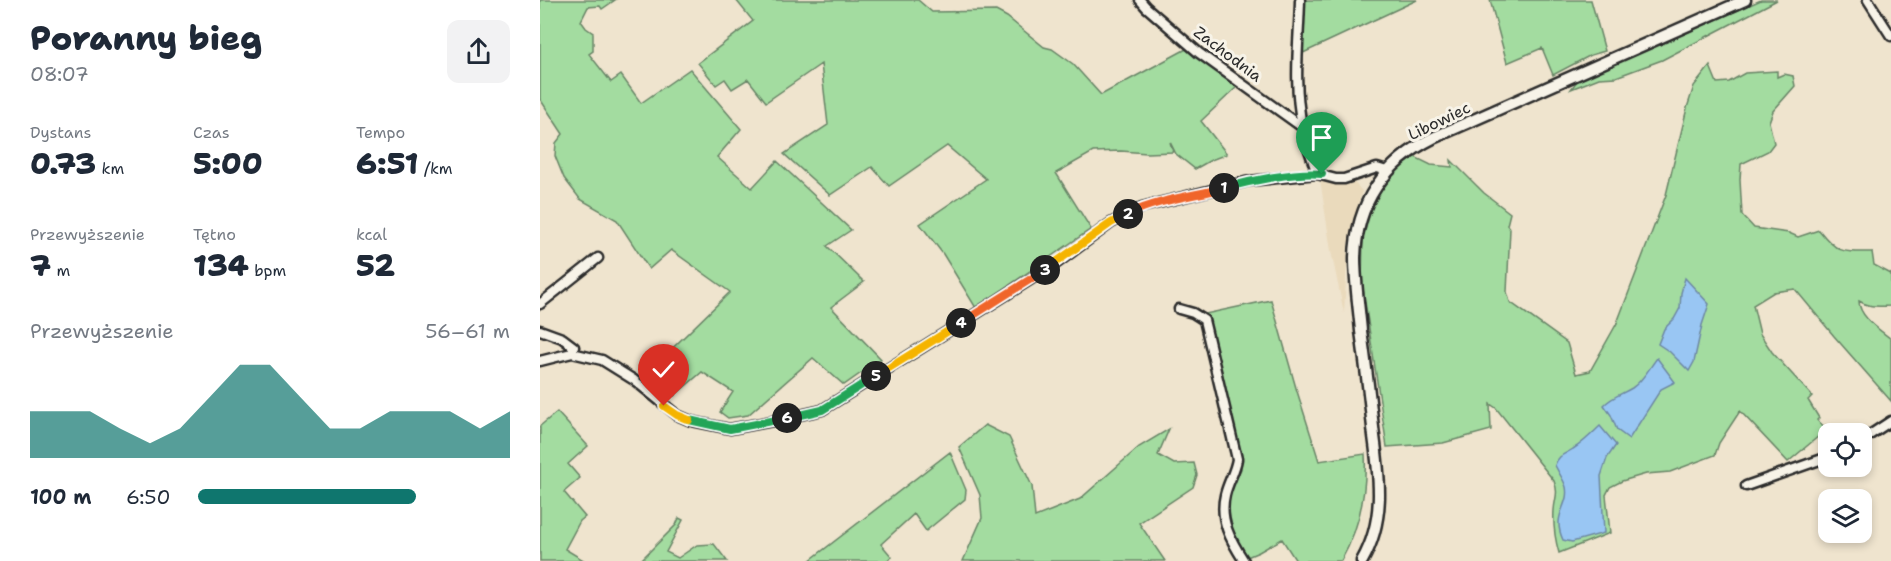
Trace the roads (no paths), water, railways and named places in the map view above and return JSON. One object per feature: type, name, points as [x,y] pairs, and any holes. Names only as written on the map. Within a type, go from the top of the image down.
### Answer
[{"type":"street","name":"Zachodnia","points":[[1140,0],[1199,53],[1302,127]]},
{"type":"street","points":[[1300,0],[1296,59],[1299,104],[1302,127],[1317,174]]},
{"type":"street","name":"Libowiec","points":[[1362,561],[1374,534],[1380,505],[1379,476],[1355,259],[1357,236],[1373,191],[1387,171],[1406,153],[1433,138],[1744,0]]},
{"type":"street","points":[[1868,0],[1891,36]]},
{"type":"street","points":[[540,361],[572,353],[602,360],[634,380],[677,415],[691,421],[730,429],[807,414],[822,410],[835,402],[1056,263],[1111,223],[1142,207],[1249,182],[1317,174],[1344,179],[1377,168],[1387,171]]},
{"type":"street","points":[[540,304],[598,258]]},
{"type":"street","points":[[1179,309],[1193,313],[1204,320],[1237,459],[1235,472],[1226,493],[1225,524],[1234,545],[1245,561]]},
{"type":"street","points":[[540,330],[562,338],[574,347],[572,353]]},
{"type":"street","points":[[1872,433],[1891,421]]},
{"type":"street","points":[[1746,486],[1818,461]]},
{"type":"water","points":[[1685,278],[1709,304],[1694,362],[1689,371],[1670,352],[1658,344],[1664,329],[1674,319],[1680,308]]},
{"type":"water","points":[[1657,358],[1675,382],[1661,389],[1629,439],[1617,430],[1604,405],[1636,385]]},
{"type":"water","points":[[1600,426],[1616,445],[1607,458],[1601,476],[1604,533],[1572,542],[1563,540],[1559,523],[1567,494],[1564,482],[1555,465],[1560,457],[1580,444]]}]
